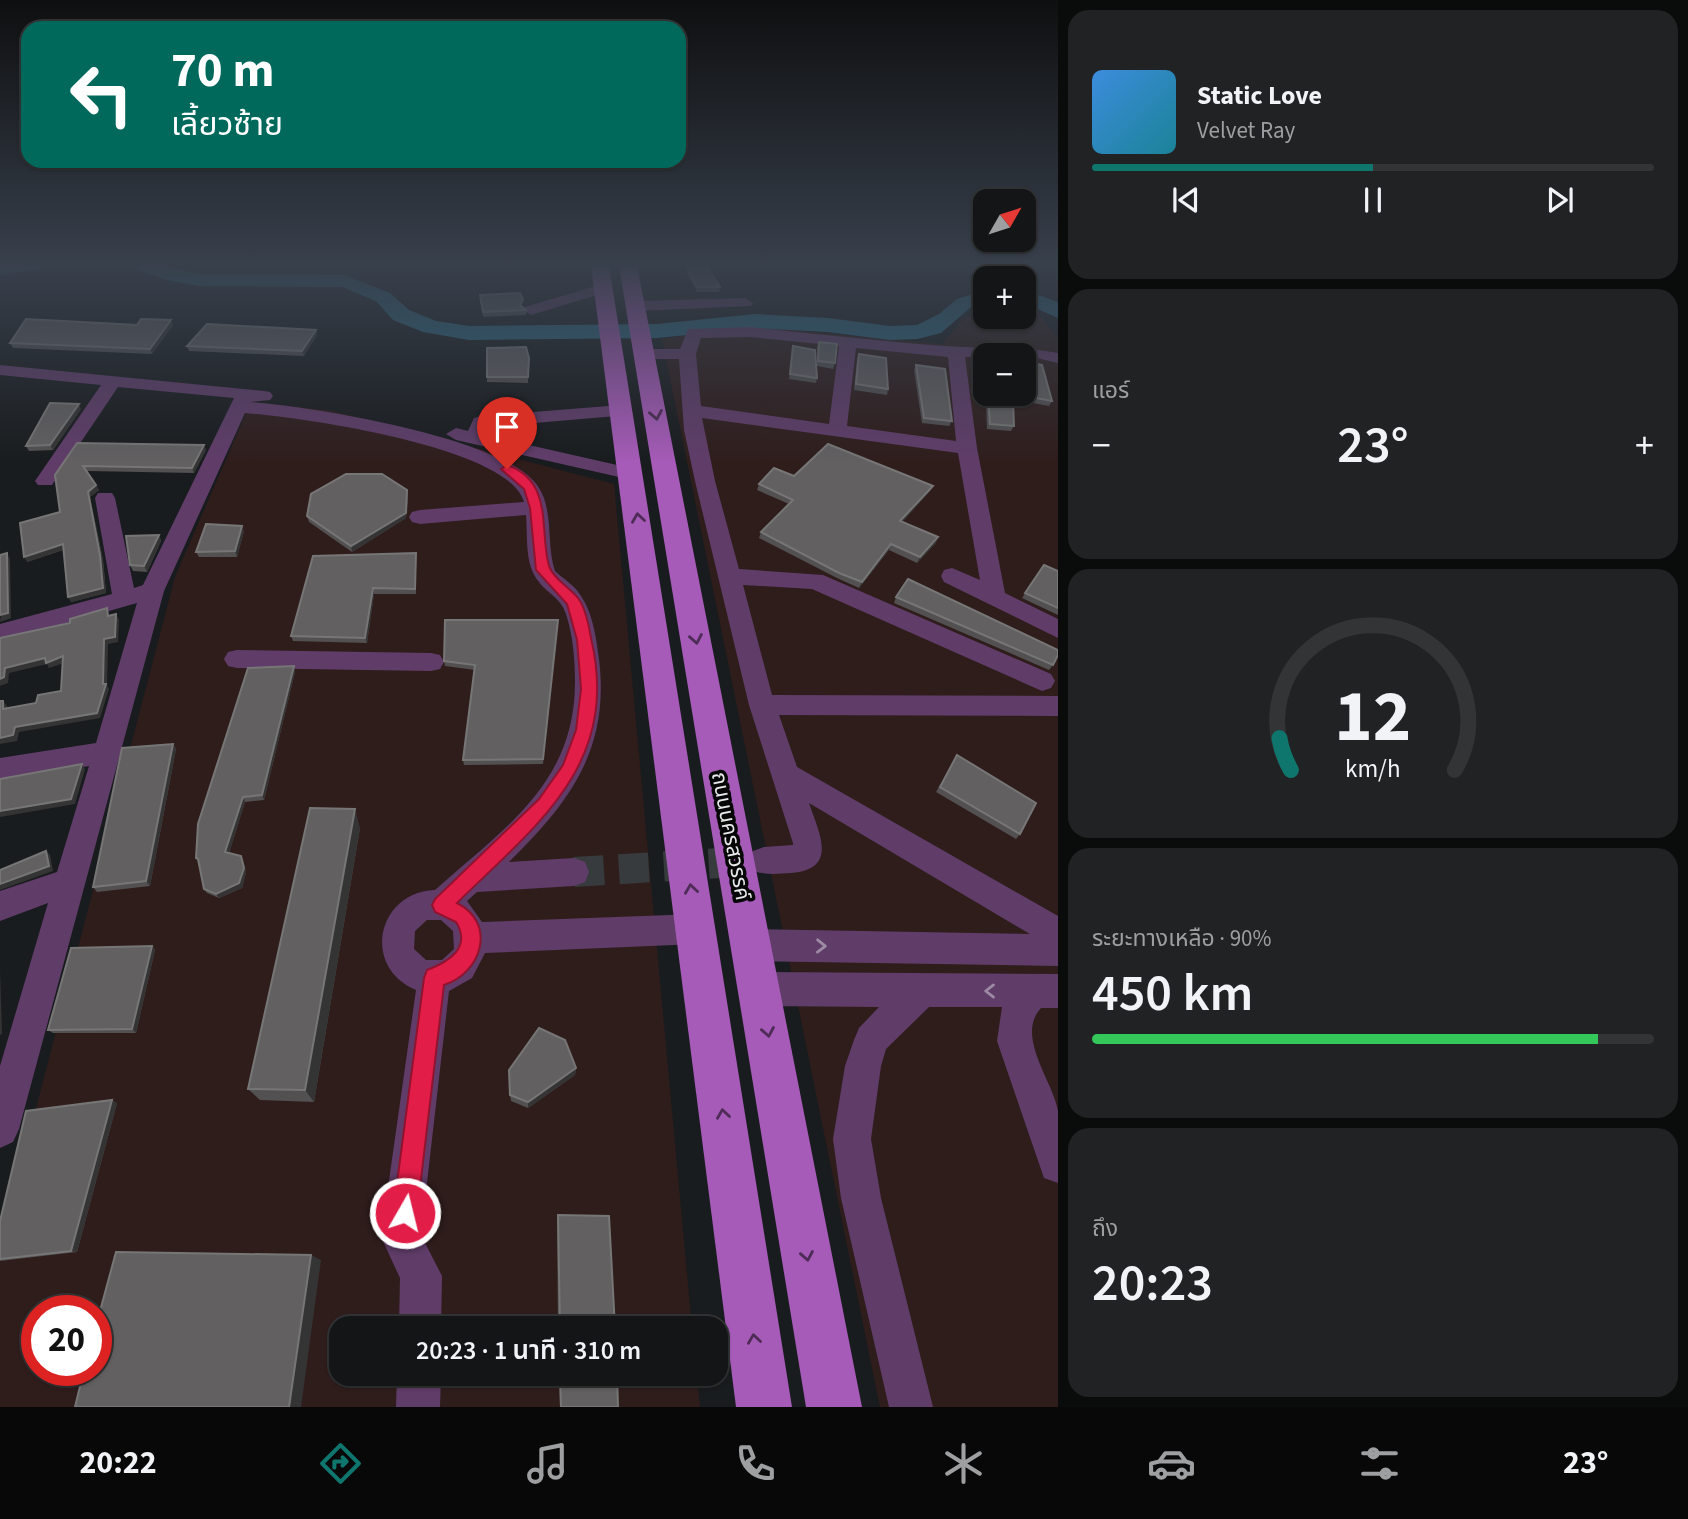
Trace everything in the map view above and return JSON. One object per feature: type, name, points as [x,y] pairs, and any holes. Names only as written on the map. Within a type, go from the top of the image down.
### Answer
[{"type":"main road","name":"ถนนนครสวรรค์","points":[[630,333],[621,411],[632,474],[662,556],[735,860],[761,989],[834,1407]]},
{"type":"main road","name":"ถนนนครสวรรค์","points":[[630,333],[662,556],[697,929],[764,1407]]},
{"type":"street","points":[[630,333],[635,332]]},
{"type":"street","points":[[732,332],[694,333],[687,354],[705,481],[762,705],[808,843],[807,853],[803,858],[764,861]]},
{"type":"street","points":[[757,332],[956,352],[1023,352],[1058,358]]},
{"type":"street","points":[[630,333],[687,354]]},
{"type":"street","points":[[837,432],[848,341]]},
{"type":"street","points":[[956,352],[967,448],[994,596]]},
{"type":"street","points":[[0,370],[113,381],[352,421],[469,454],[521,478],[530,487],[536,508],[543,570],[573,602],[584,640],[589,689],[584,730],[571,768],[545,805],[442,905],[417,910],[400,927],[396,939],[401,962],[410,971],[421,976],[434,978],[446,975],[465,960],[472,938],[463,916],[442,905]]},
{"type":"street","points":[[45,481],[113,381]]},
{"type":"street","points":[[243,401],[323,403],[376,413],[632,474]]},
{"type":"street","points":[[0,1129],[152,592],[243,401]]},
{"type":"street","points":[[474,438],[481,422],[621,411]]},
{"type":"street","points":[[693,411],[967,448]]},
{"type":"street","points":[[105,498],[124,598]]},
{"type":"street","points":[[420,517],[536,508]]},
{"type":"street","points":[[729,576],[816,581],[1042,681]]},
{"type":"street","points":[[952,576],[1058,628]]},
{"type":"street","points":[[0,633],[152,592]]},
{"type":"street","points":[[237,659],[432,662]]},
{"type":"street","points":[[762,705],[1058,706]]},
{"type":"street","points":[[0,770],[107,752]]},
{"type":"street","points":[[786,775],[1051,944]]},
{"type":"street","points":[[470,877],[574,872]]},
{"type":"street","points":[[0,906],[71,881]]},
{"type":"street","points":[[472,938],[697,929]]},
{"type":"street","points":[[753,945],[1051,944]]},
{"type":"street","points":[[1048,991],[1051,944]]},
{"type":"street","points":[[420,1316],[421,1276],[401,1237],[434,978]]},
{"type":"street","points":[[761,989],[1048,991]]},
{"type":"street","points":[[911,1407],[860,1198],[852,1139],[863,1066],[871,1040],[922,990]]},
{"type":"street","points":[[1048,991],[1027,995],[1017,1013],[1015,1041],[1058,1164]]},
{"type":"street","points":[[418,1386],[418,1407]]},
{"type":"shaded area","points":[[709,332],[807,332],[943,344],[953,332],[1053,332],[1058,338],[1058,1407],[880,1407],[662,339]]},
{"type":"shaded area","points":[[251,402],[333,411],[614,484],[691,1316],[329,1316],[329,1386],[698,1386],[700,1407],[0,1407],[0,1246],[175,577]]},
{"type":"building","points":[[18,332],[163,332],[150,349],[10,343]]},
{"type":"building","points":[[200,332],[315,332],[302,351],[187,346]]},
{"type":"building","points":[[819,342],[837,344],[835,363],[818,361]]},
{"type":"building","points":[[793,346],[815,350],[817,378],[790,374]]},
{"type":"building","points":[[526,347],[529,358],[528,377],[487,377],[487,348]]},
{"type":"building","points":[[859,354],[886,358],[888,389],[856,384]]},
{"type":"building","points":[[1036,364],[1042,365],[1052,401],[1036,398]]},
{"type":"building","points":[[916,365],[945,369],[952,421],[924,418]]},
{"type":"building","points":[[50,403],[79,404],[50,445],[26,446]]},
{"type":"building","points":[[989,406],[1013,406],[1014,426],[990,424]]},
{"type":"building","points":[[77,443],[204,445],[192,468],[83,466],[96,485],[88,492],[100,555],[103,588],[68,597],[63,544],[24,557],[20,523],[60,512],[55,475]]},
{"type":"building","points":[[828,444],[933,486],[900,521],[938,537],[920,557],[891,544],[862,582],[839,573],[761,532],[793,500],[759,484],[774,468],[794,476]]},
{"type":"building","points":[[346,474],[382,474],[407,490],[406,513],[351,546],[307,516],[311,494]]},
{"type":"building","points":[[206,524],[242,526],[235,551],[196,552]]},
{"type":"building","points":[[159,535],[144,566],[130,565],[126,536]]},
{"type":"building","points":[[7,553],[8,613],[0,615],[0,555]]},
{"type":"building","points":[[416,553],[415,589],[373,588],[365,638],[291,636],[313,556]]},
{"type":"building","points":[[1044,565],[1058,571],[1058,608],[1025,593]]},
{"type":"building","points":[[908,579],[1058,650],[1053,665],[896,597]]},
{"type":"building","points":[[107,608],[108,616],[116,614],[115,637],[104,639],[103,684],[106,684],[97,713],[15,727],[13,735],[0,738],[0,701],[3,701],[3,709],[36,703],[38,695],[61,691],[63,656],[46,663],[45,658],[5,668],[4,677],[0,679],[0,638],[70,623],[70,619]]},
{"type":"building","points":[[445,620],[558,620],[543,759],[463,760],[475,665],[444,661]]},
{"type":"building","points":[[294,666],[262,795],[243,797],[225,852],[241,856],[244,868],[239,883],[216,894],[204,889],[196,858],[198,824],[248,668]]},
{"type":"building","points":[[173,744],[146,881],[93,887],[122,748]]},
{"type":"building","points":[[957,755],[1036,803],[1020,834],[940,787]]},
{"type":"building","points":[[82,764],[71,799],[0,811],[0,779]]},
{"type":"building","points":[[310,808],[355,809],[305,1090],[248,1089]]},
{"type":"building","points":[[46,851],[49,866],[0,884],[0,870]]},
{"type":"building","points":[[152,946],[132,1029],[48,1030],[71,948]]},
{"type":"building","points":[[539,1028],[565,1040],[576,1068],[528,1102],[510,1095],[509,1070]]},
{"type":"building","points":[[112,1100],[71,1251],[0,1259],[0,1221],[26,1111]]},
{"type":"building","points":[[558,1215],[609,1216],[614,1316],[560,1316]]},
{"type":"building","points":[[116,1252],[311,1255],[289,1407],[75,1407],[80,1386],[112,1386],[112,1295],[104,1295]]},
{"type":"building","points":[[560,1386],[617,1386],[618,1407],[561,1407]]},
{"type":"waterway","points":[[461,332],[515,334],[626,332]]},
{"type":"waterway","points":[[880,332],[918,332]]},
{"type":"tunnel","points":[[574,872],[752,861]]},
{"type":"route","points":[[405,1213],[434,978],[457,969],[465,960],[472,938],[463,916],[442,905],[545,805],[571,768],[584,730],[589,689],[584,640],[573,602],[543,570],[536,508],[530,487],[507,469]]}]
